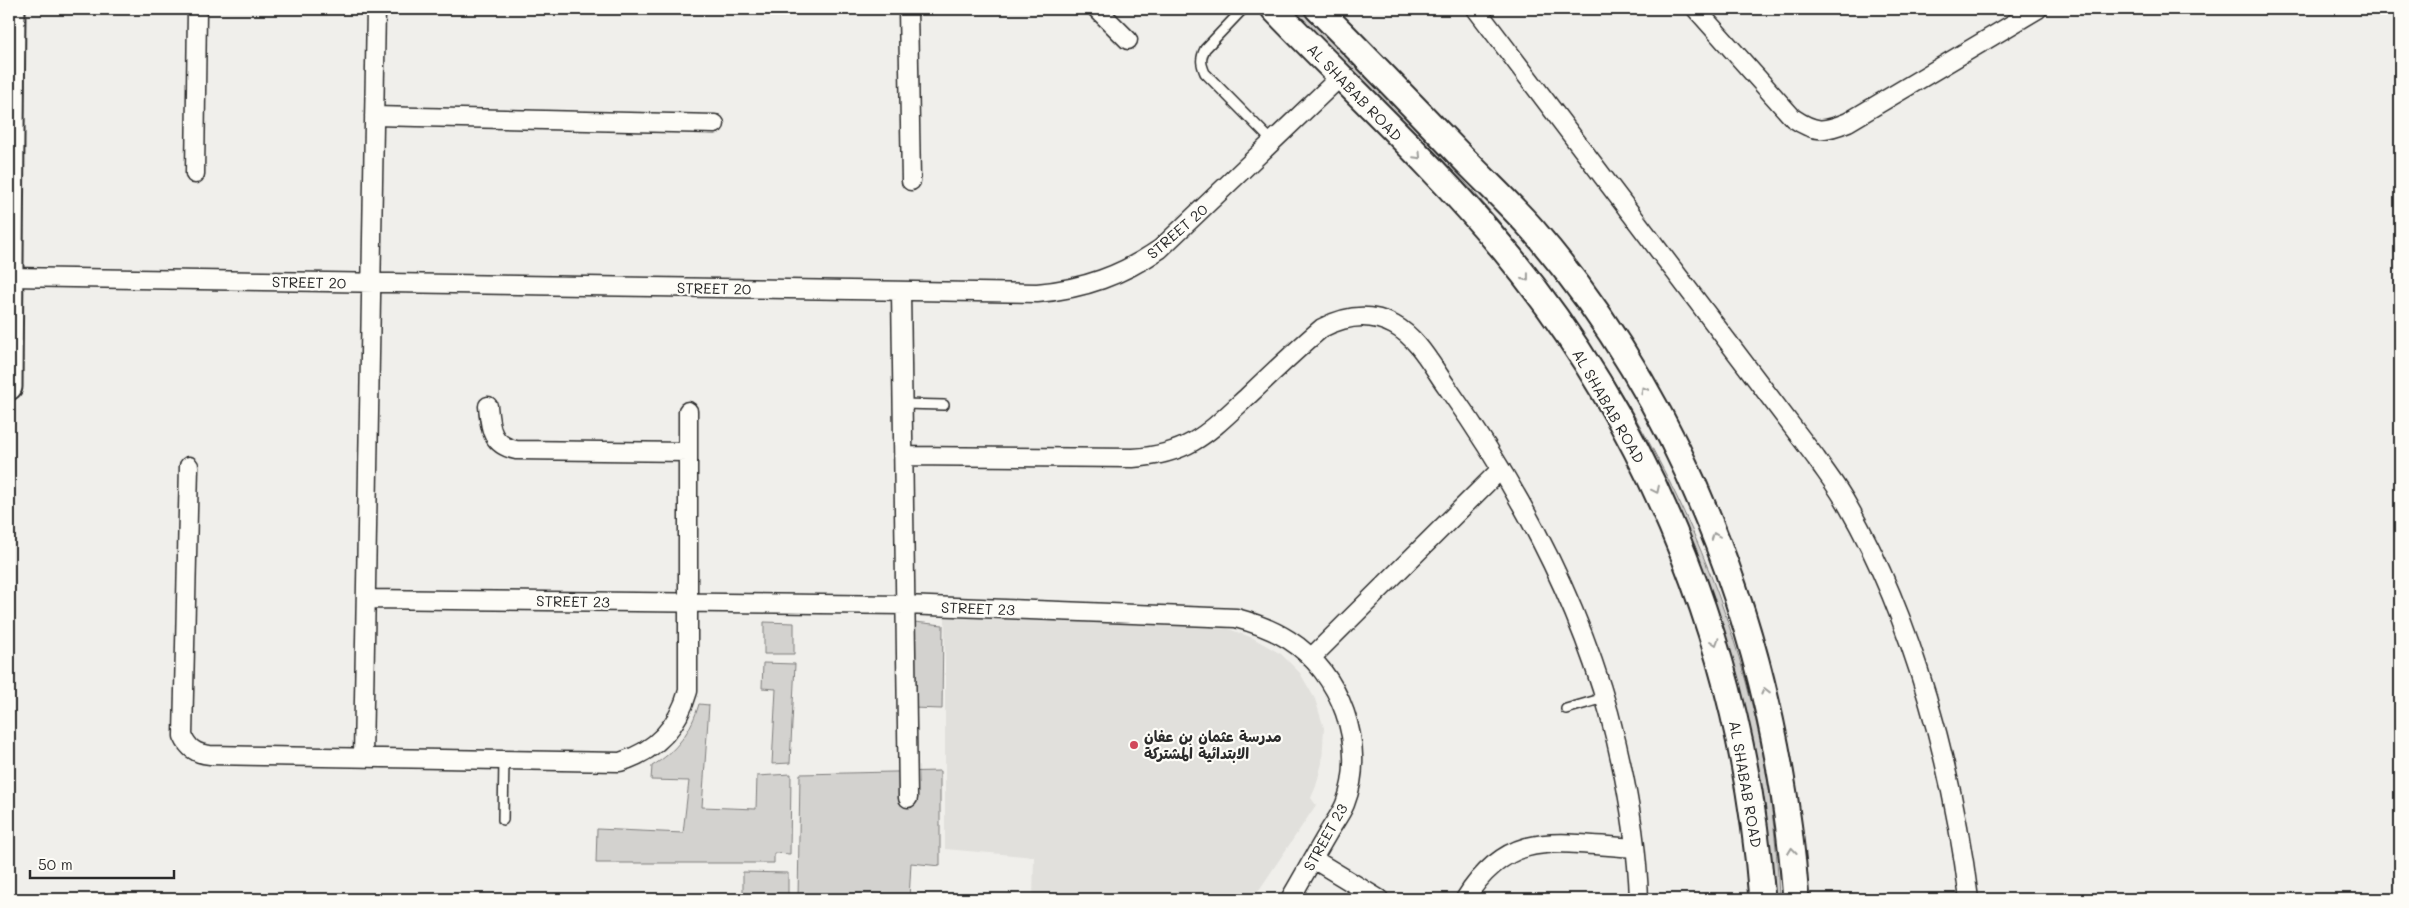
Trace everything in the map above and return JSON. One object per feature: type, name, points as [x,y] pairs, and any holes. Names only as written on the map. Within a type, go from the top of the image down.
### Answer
[{"type":"main road","points":[[9,387],[12,9]]},
{"type":"main road","name":"AL SHABAB ROAD","points":[[1274,9],[1467,207],[1506,252],[1576,348],[1636,450],[1683,552],[1718,651],[1743,753],[1754,822],[1762,899]]},
{"type":"main road","name":"AL SHABAB ROAD","points":[[1318,9],[1533,229],[1603,324],[1664,424],[1713,531],[1751,639],[1777,747],[1786,801],[1796,899]]},
{"type":"street","points":[[195,174],[197,9]]},
{"type":"street","points":[[363,758],[376,9]]},
{"type":"street","points":[[908,9],[911,181]]},
{"type":"street","points":[[1097,9],[1128,40]]},
{"type":"street","points":[[1476,9],[1816,458],[1847,504],[1872,552],[1916,661],[1943,756],[1962,840],[1970,899]]},
{"type":"street","points":[[1696,9],[1793,118],[1806,127],[1828,131],[1848,122],[2038,9]]},
{"type":"street","name":"STREET 20","points":[[9,293],[372,282],[1037,293],[1062,291],[1106,279],[1143,260],[1160,248],[1340,77]]},
{"type":"street","points":[[374,116],[715,124]]},
{"type":"street","points":[[901,291],[908,798]]},
{"type":"street","points":[[903,456],[1133,458],[1164,454],[1179,449],[1208,433],[1322,328],[1345,319],[1370,317],[1394,325],[1414,341],[1466,414],[1535,526],[1563,584],[1580,626],[1604,698],[1620,758],[1634,848],[1639,899]]},
{"type":"street","points":[[488,406],[491,433],[496,440],[509,449],[688,452]]},
{"type":"street","points":[[189,466],[183,736],[186,743],[196,752],[210,755],[620,762],[634,758],[658,743],[677,720],[688,691],[688,410]]},
{"type":"street","points":[[1311,658],[1501,469]]},
{"type":"street","name":"STREET 23","points":[[366,599],[905,604],[1236,618],[1273,631],[1290,641],[1311,658],[1331,683],[1347,719],[1352,753],[1350,787],[1345,804],[1290,899]]},
{"type":"street","points":[[1464,899],[1490,866],[1502,856],[1529,846],[1556,844],[1634,848]]},
{"type":"street","points":[[1313,859],[1379,899]]},
{"type":"lane","points":[[1243,9],[1204,49],[1201,57],[1201,66],[1205,73],[1272,142]]},
{"type":"lane","points":[[902,404],[944,405]]},
{"type":"lane","points":[[1566,708],[1604,698]]},
{"type":"lane","points":[[503,820],[504,760]]},
{"type":"shaded area","points":[[1281,9],[1299,9],[1384,95],[1467,184],[1519,246],[1572,317],[1621,392],[1664,471],[1701,552],[1732,636],[1756,722],[1772,810],[1779,899],[1766,899],[1721,652],[1577,347]]},
{"type":"shaded area","name":"مدرسة عثمان بن عفان الابتدائية المشتركة","points":[[945,617],[1221,626],[1253,638],[1281,654],[1300,673],[1315,699],[1324,728],[1322,763],[1311,798],[1316,805],[1253,899],[1033,899],[1034,857],[945,849]]},
{"type":"shaded area","points":[[764,622],[794,623],[794,654],[764,654]]},
{"type":"shaded area","points":[[914,622],[943,625],[942,709],[912,708]]},
{"type":"shaded area","points":[[763,663],[795,664],[790,763],[772,764],[776,689],[762,688]]},
{"type":"shaded area","points":[[699,704],[709,705],[702,807],[756,809],[757,776],[791,774],[790,854],[774,853],[774,863],[596,863],[597,829],[683,833],[689,781],[651,780],[652,766],[676,747],[692,723]]},
{"type":"shaded area","points":[[940,771],[940,866],[911,863],[909,899],[806,897],[806,899],[798,899],[800,774]]},
{"type":"shaded area","points":[[743,872],[788,873],[788,899],[743,899]]},
{"type":"place","name":"مدرسة عثمان بن عفان الابتدائية المشتركة","points":[[1134,745]]}]
